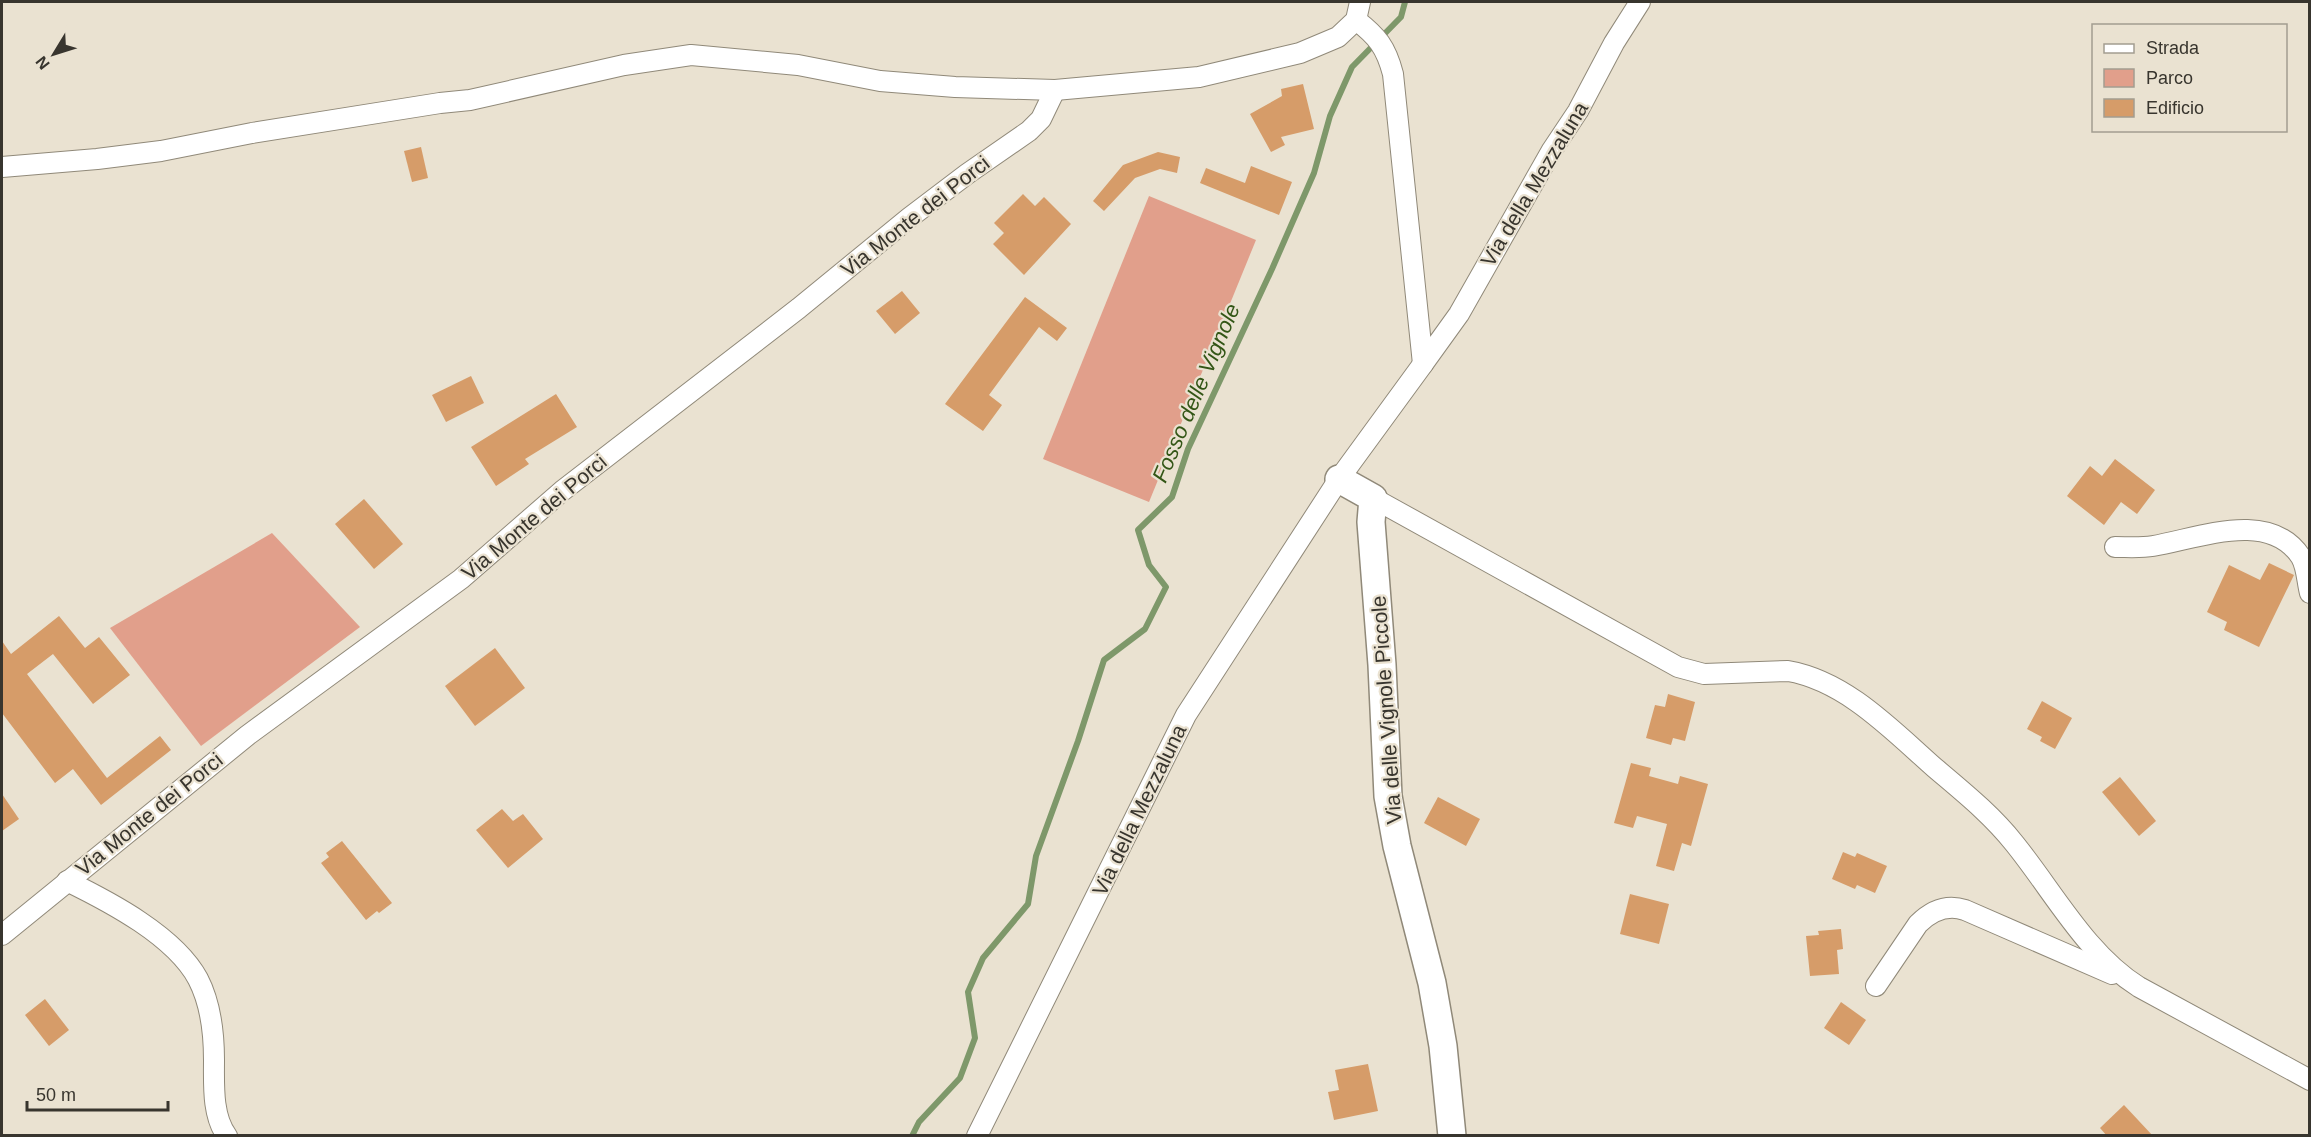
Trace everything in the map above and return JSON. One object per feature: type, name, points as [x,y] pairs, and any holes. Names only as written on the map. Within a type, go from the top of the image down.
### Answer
[{"type":"street","name":"Via della Mezzaluna","points":[[977,1136],[1186,715],[1332,489],[1459,314],[1552,150],[1578,111],[1614,43],[1640,2]]},
{"type":"street","points":[[2,168],[161,151],[252,132],[470,100],[624,65],[691,55],[798,65],[880,81],[955,87],[1055,90],[1199,77],[1300,53],[1338,38],[1358,11],[1388,55],[1393,74],[1423,364]]},
{"type":"street","name":"Via Monte dei Porci","points":[[2,935],[248,735],[482,563],[562,491],[799,308],[870,249],[967,174],[1029,131],[1041,119],[1055,90]]},
{"type":"street","points":[[1332,489],[1373,498],[1678,667],[1704,674],[1788,671],[1800,673],[1849,697],[1874,715],[1994,820],[2104,960],[2139,987]]},
{"type":"street","name":"Via delle Vignole Piccole","points":[[1373,498],[1371,522],[1382,665],[1388,795],[1397,846],[1432,983],[1444,1052],[1452,1136]]},
{"type":"street","points":[[2115,548],[2151,546],[2221,532],[2265,531],[2284,541],[2301,556],[2310,593]]},
{"type":"street","points":[[67,881],[109,903],[155,933],[173,948],[197,978],[205,995],[213,1032],[218,1117],[227,1136]]},
{"type":"street","points":[[1876,986],[1926,915],[1938,909],[1954,907],[2048,944],[2139,987],[2310,1080]]},
{"type":"green space","points":[[1149,196],[1256,240],[1149,502],[1043,459]]},
{"type":"green space","points":[[272,533],[360,627],[201,746],[110,628]]},
{"type":"building","points":[[1303,84],[1314,129],[1281,137],[1285,145],[1271,152],[1250,114],[1282,96],[1281,89]]},
{"type":"building","points":[[421,147],[428,178],[412,182],[404,151]]},
{"type":"building","points":[[1158,152],[1180,157],[1177,173],[1160,169],[1135,178],[1104,211],[1093,201],[1123,165]]},
{"type":"building","points":[[1251,166],[1292,182],[1279,215],[1200,183],[1206,168],[1245,183]]},
{"type":"building","points":[[1023,194],[1035,206],[1044,197],[1071,224],[1024,275],[993,244],[1004,233],[994,223]]},
{"type":"building","points":[[902,291],[920,313],[895,334],[876,311]]},
{"type":"building","points":[[1025,297],[1067,328],[1057,341],[1039,327],[989,395],[1002,405],[983,431],[945,404]]},
{"type":"building","points":[[471,376],[484,403],[446,422],[432,395]]},
{"type":"building","points":[[556,394],[577,427],[525,459],[529,464],[496,486],[471,447]]},
{"type":"building","points":[[2115,459],[2155,490],[2137,514],[2121,502],[2104,525],[2067,496],[2090,466],[2102,476]]},
{"type":"building","points":[[364,499],[403,544],[374,569],[335,524]]},
{"type":"building","points":[[2269,563],[2294,575],[2259,647],[2224,630],[2227,622],[2207,612],[2229,565],[2260,580]]},
{"type":"building","points":[[59,616],[85,648],[99,637],[130,675],[93,704],[53,654],[27,674],[107,778],[160,736],[171,750],[101,805],[73,769],[55,783],[2,713],[2,641],[11,654]]},
{"type":"building","points":[[495,648],[525,688],[475,726],[445,686]]},
{"type":"building","points":[[1668,694],[1695,702],[1685,741],[1673,738],[1671,745],[1646,738],[1655,705],[1665,707]]},
{"type":"building","points":[[2042,701],[2072,718],[2055,749],[2040,741],[2042,737],[2027,729]]},
{"type":"building","points":[[1631,763],[1651,768],[1649,776],[1678,784],[1680,776],[1708,784],[1691,846],[1682,843],[1674,871],[1656,866],[1667,824],[1637,816],[1633,828],[1614,823]]},
{"type":"building","points":[[2120,777],[2156,821],[2139,836],[2102,792]]},
{"type":"building","points":[[2,794],[19,819],[2,831]]},
{"type":"building","points":[[1438,797],[1480,819],[1466,846],[1424,823]]},
{"type":"building","points":[[502,809],[513,821],[523,814],[543,839],[508,868],[476,830]]},
{"type":"building","points":[[342,841],[392,903],[366,920],[321,863],[329,857],[326,853]]},
{"type":"building","points":[[1843,852],[1855,857],[1857,853],[1887,866],[1875,893],[1857,885],[1855,889],[1832,879]]},
{"type":"building","points":[[1630,894],[1669,904],[1659,944],[1620,934]]},
{"type":"building","points":[[1841,929],[1843,949],[1837,950],[1839,974],[1810,976],[1806,936],[1819,935],[1818,931]]},
{"type":"building","points":[[45,999],[69,1030],[49,1046],[25,1015]]},
{"type":"building","points":[[1841,1002],[1866,1020],[1849,1045],[1824,1028]]},
{"type":"building","points":[[1368,1064],[1378,1111],[1334,1120],[1328,1092],[1339,1090],[1335,1070]]},
{"type":"building","points":[[2124,1105],[2153,1136],[2107,1136],[2100,1128]]},
{"type":"waterway","name":"Fosso delle Vignole","points":[[912,1136],[919,1122],[960,1078],[975,1038],[968,992],[983,958],[1028,904],[1036,856],[1078,741],[1104,660],[1145,629],[1166,587],[1149,565],[1138,530],[1172,497],[1188,449],[1314,173],[1330,116],[1352,67],[1401,17],[1405,2]]}]
